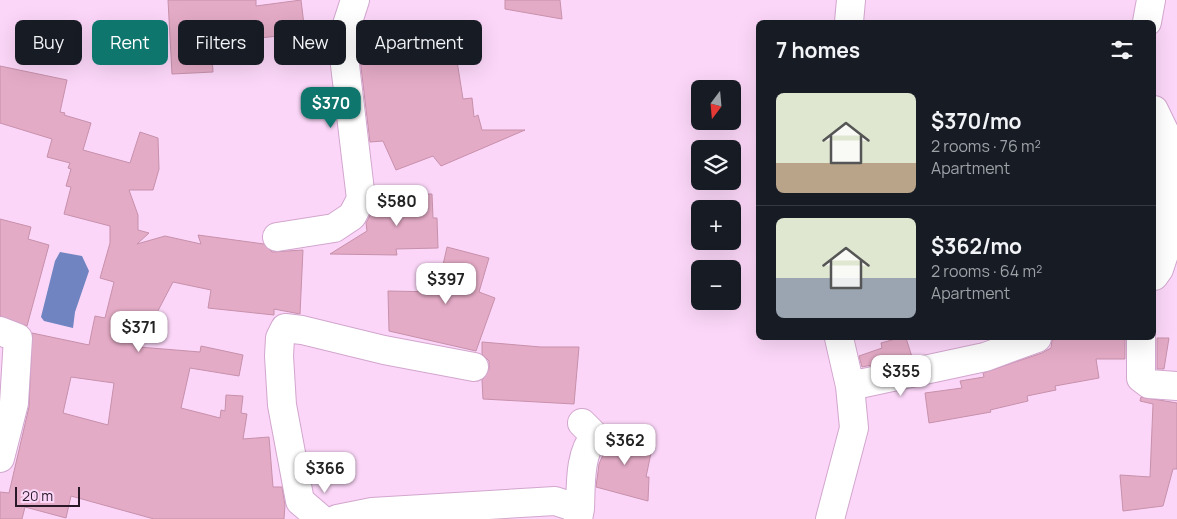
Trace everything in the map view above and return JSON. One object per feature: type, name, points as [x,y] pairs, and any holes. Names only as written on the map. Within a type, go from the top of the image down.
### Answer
[{"type":"street","points":[[277,237],[334,228],[352,216],[361,198],[342,40],[355,0]]},
{"type":"street","points":[[849,20],[851,0]]},
{"type":"street","points":[[1147,20],[1151,0]]},
{"type":"street","points":[[1156,114],[1169,141],[1170,236],[1160,268],[1156,273]]},
{"type":"street","points":[[321,519],[300,501],[286,424],[279,356],[280,338],[286,328],[302,330],[384,350],[474,367]]},
{"type":"street","points":[[0,331],[18,338],[14,403],[0,458]]},
{"type":"street","points":[[830,519],[854,428],[850,386],[839,340]]},
{"type":"street","points":[[850,386],[984,357],[1032,340]]},
{"type":"street","points":[[1141,340],[1141,378],[1149,384],[1177,386]]},
{"type":"street","points":[[337,519],[372,512],[555,502],[579,514],[587,444],[595,436],[582,423]]},
{"type":"water","points":[[60,252],[82,256],[89,271],[75,312],[73,328],[44,321],[41,317],[55,261]]},
{"type":"building","points":[[168,0],[256,0],[256,6],[301,0],[303,20],[274,20],[274,36],[264,38],[264,20],[178,20],[178,65],[213,65],[213,72],[172,74]]},
{"type":"building","points":[[505,0],[560,0],[562,19],[505,9]]},
{"type":"building","points":[[361,65],[458,65],[463,99],[472,98],[474,117],[478,115],[482,130],[525,130],[441,166],[433,156],[396,170],[383,141],[370,142]]},
{"type":"building","points":[[0,66],[67,80],[60,112],[91,123],[83,150],[130,163],[140,132],[158,138],[159,169],[153,190],[129,190],[138,215],[138,230],[149,233],[137,244],[165,236],[201,244],[198,235],[264,244],[272,252],[303,250],[300,314],[274,309],[274,315],[208,308],[211,290],[173,282],[139,347],[200,352],[201,346],[243,355],[239,376],[190,368],[181,408],[220,418],[221,410],[225,411],[226,395],[243,396],[241,413],[247,414],[243,439],[269,437],[273,487],[282,487],[285,505],[284,519],[154,519],[71,496],[66,518],[25,507],[22,519],[0,519],[0,492],[9,493],[29,407],[32,333],[89,345],[95,316],[105,318],[114,282],[100,278],[110,243],[110,226],[64,214],[71,187],[66,186],[71,169],[68,168],[70,163],[47,157],[52,139],[0,123]],"holes":[[[71,377],[114,383],[108,425],[63,413]]]},
{"type":"building","points":[[432,194],[433,218],[437,218],[438,248],[396,249],[397,255],[330,254],[367,231],[366,223],[375,206],[376,196]]},
{"type":"building","points":[[0,219],[31,227],[28,239],[49,245],[27,326],[0,316]]},
{"type":"building","points":[[447,247],[489,258],[479,292],[495,298],[476,351],[389,331],[388,291],[437,292]]},
{"type":"building","points":[[1157,338],[1169,338],[1164,369],[1157,369]]},
{"type":"building","points":[[892,340],[907,340],[912,357],[862,367],[859,356],[882,348],[881,343]]},
{"type":"building","points":[[1052,340],[1125,340],[1125,359],[1096,359],[1099,378],[1055,386],[1056,390],[1027,396],[1028,401],[990,410],[991,412],[929,423],[925,393],[962,388],[960,381],[984,377],[983,373],[1042,353],[1051,348]]},
{"type":"building","points":[[482,342],[541,347],[579,347],[574,404],[483,399],[482,380],[489,369],[489,361],[482,354]]},
{"type":"building","points":[[1141,397],[1177,403],[1177,469],[1173,469],[1163,506],[1123,511],[1120,475],[1150,477],[1153,404],[1140,401]]},
{"type":"building","points":[[610,432],[645,434],[642,452],[651,453],[646,477],[649,477],[648,501],[596,487],[599,464],[610,439]]}]
